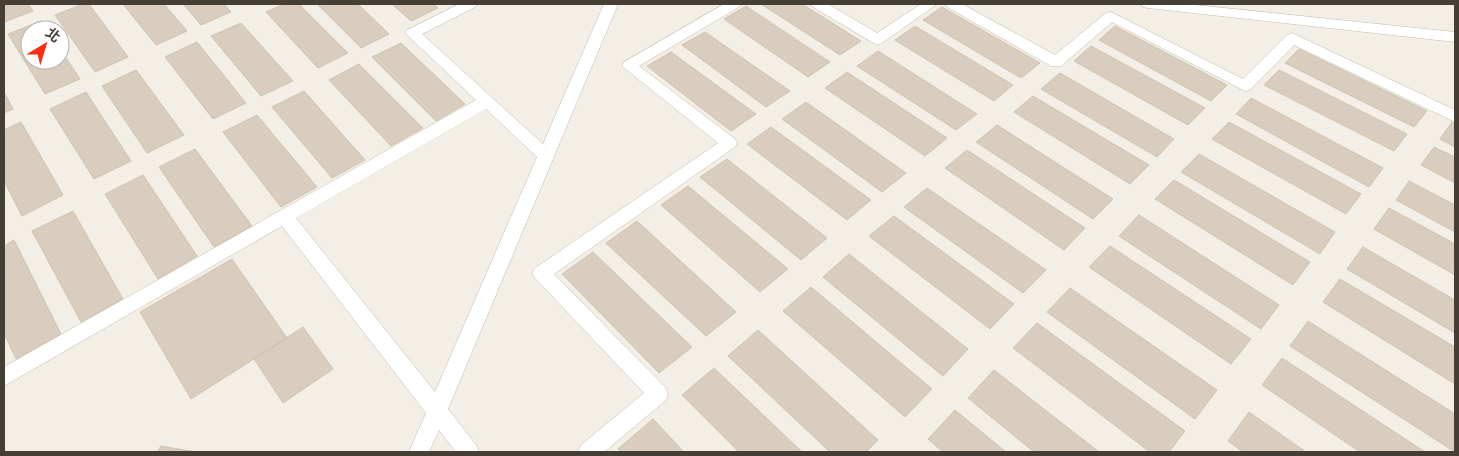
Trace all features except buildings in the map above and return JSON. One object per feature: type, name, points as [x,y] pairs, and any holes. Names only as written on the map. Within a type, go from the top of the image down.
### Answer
[{"type":"lane","points":[[470,4],[412,33],[546,156]]},
{"type":"lane","points":[[419,452],[611,4]]},
{"type":"lane","points":[[588,452],[658,394],[541,273],[729,143],[630,66],[734,4]]},
{"type":"lane","points":[[818,4],[877,40],[930,4]]},
{"type":"lane","points":[[952,4],[1056,62],[1111,16],[1245,86],[1292,38]]},
{"type":"lane","points":[[1148,4],[1455,37]]},
{"type":"lane","points":[[1285,18],[1292,38],[1455,116]]},
{"type":"lane","points":[[4,377],[487,101]]},
{"type":"lane","points":[[284,217],[470,452]]}]
